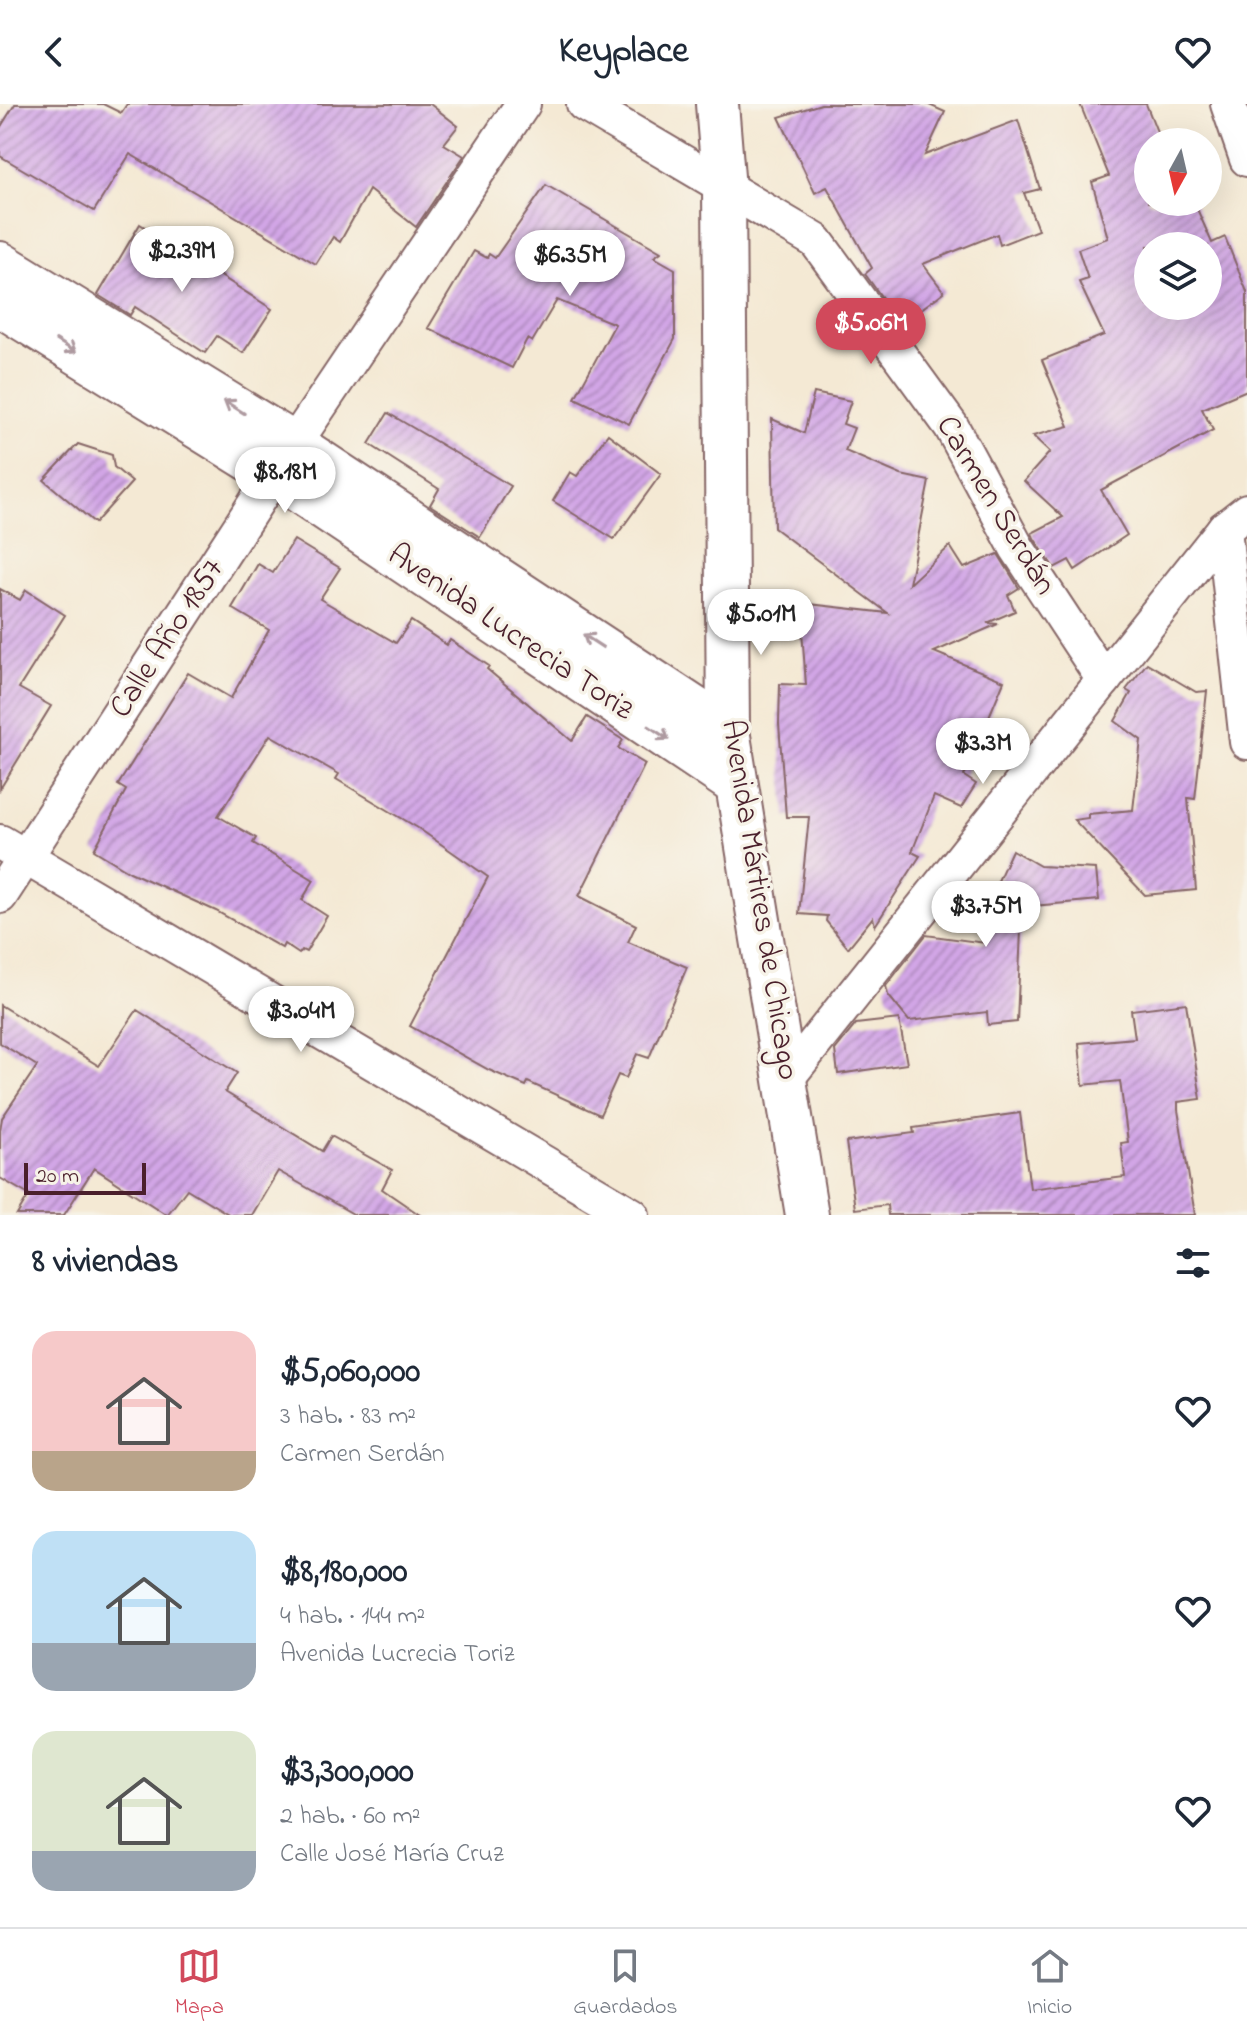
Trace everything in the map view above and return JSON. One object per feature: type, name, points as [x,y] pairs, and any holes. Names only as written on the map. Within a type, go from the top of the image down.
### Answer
[{"type":"street","name":"Calle Año 1857","points":[[0,896],[12,850],[285,460],[523,104]]},
{"type":"street","name":"Carmen Serdán","points":[[584,104],[816,241],[951,426],[1017,548],[1104,680]]},
{"type":"street","name":"Avenida Mártires de Chicago","points":[[717,104],[724,189],[728,730],[734,783],[787,1078],[807,1215]]},
{"type":"street","points":[[1228,104],[1247,159]]},
{"type":"street","name":"Avenida Lucrecia Toriz","points":[[0,263],[285,460],[734,783]]},
{"type":"street","name":"Avenida Lucrecia Toriz","points":[[0,305],[285,460],[728,730]]},
{"type":"street","points":[[787,1078],[1104,680],[1236,520]]},
{"type":"street","points":[[1236,520],[1247,742]]},
{"type":"street","points":[[12,850],[632,1215]]},
{"type":"building","points":[[15,104],[103,104],[121,113],[127,104],[430,104],[458,126],[444,144],[464,156],[416,227],[369,190],[340,242],[333,237],[316,264],[130,154],[94,211],[0,156],[0,128]]},
{"type":"building","points":[[821,104],[927,104],[945,112],[925,155],[1018,120],[1040,189],[1024,193],[1038,230],[1000,245],[997,234],[923,264],[944,292],[901,324],[865,274],[872,268],[827,187],[815,193],[779,117]]},
{"type":"building","points":[[1080,104],[1146,104],[1155,128],[1134,128],[1134,216],[1200,216],[1207,232],[1134,232],[1134,320],[1222,320],[1222,238],[1225,237],[1247,292],[1247,390],[1202,409],[1213,430],[1101,490],[1127,535],[1075,570],[1069,560],[1054,568],[1034,538],[1032,533],[1063,517],[1024,481],[1050,452],[1033,436],[1069,426],[1042,360],[1104,335],[1079,282],[1088,279],[1078,249],[1108,238],[1092,182],[1109,176]]},
{"type":"building","points":[[546,185],[661,252],[654,257],[675,269],[675,339],[629,424],[575,398],[615,324],[557,300],[532,342],[527,339],[512,368],[428,328],[474,251],[487,258],[489,254],[495,258]]},
{"type":"building","points":[[140,224],[272,309],[243,353],[217,336],[205,353],[135,307],[130,315],[98,295]]},
{"type":"building","points":[[814,393],[851,401],[843,424],[854,428],[845,451],[901,475],[929,481],[909,584],[950,546],[964,568],[998,554],[1019,588],[1008,595],[1015,611],[987,623],[998,624],[934,652],[1004,681],[964,776],[976,784],[961,808],[934,796],[912,852],[920,856],[875,926],[873,917],[848,948],[826,921],[827,916],[799,914],[809,817],[786,817],[779,724],[780,684],[806,685],[800,603],[888,613],[774,528],[772,419],[804,433]]},
{"type":"building","points":[[388,413],[511,486],[480,537],[430,505],[439,489],[369,444]]},
{"type":"building","points":[[608,434],[661,474],[614,539],[553,501],[570,472],[577,476]]},
{"type":"building","points":[[78,444],[112,455],[114,467],[132,482],[95,523],[44,480]]},
{"type":"building","points":[[294,540],[340,568],[320,599],[396,643],[411,621],[447,645],[450,640],[489,666],[487,669],[572,741],[587,717],[623,740],[618,748],[645,764],[579,896],[636,925],[628,942],[687,967],[649,1058],[637,1054],[626,1078],[618,1075],[600,1115],[528,1082],[526,1086],[489,1070],[410,1026],[488,877],[418,828],[336,779],[339,774],[270,735],[218,816],[256,838],[253,843],[314,880],[302,900],[327,916],[306,952],[302,950],[299,954],[284,944],[282,948],[216,911],[130,872],[94,850],[126,790],[118,785],[188,673],[231,698],[269,630],[232,608],[258,564],[273,573]]},
{"type":"building","points":[[0,589],[20,600],[26,590],[65,615],[19,688],[51,706],[0,789]]},
{"type":"building","points":[[1147,663],[1196,692],[1207,691],[1195,799],[1188,798],[1196,890],[1145,895],[1074,820],[1088,818],[1088,814],[1133,810],[1141,740],[1115,721],[1131,693],[1126,690]]},
{"type":"building","points":[[1012,850],[1040,866],[1096,869],[1099,900],[1022,907],[1017,1022],[988,1025],[987,1012],[909,1021],[888,995],[886,986],[926,935],[985,943],[997,883]]},
{"type":"building","points":[[1186,1003],[1201,1099],[1178,1102],[1178,1110],[1195,1215],[888,1215],[887,1205],[855,1209],[846,1142],[914,1133],[913,1128],[1020,1113],[1030,1189],[1125,1177],[1121,1143],[1128,1142],[1120,1081],[1083,1085],[1079,1043],[1135,1038],[1131,1010]]},
{"type":"building","points":[[0,1005],[99,1066],[137,1010],[237,1073],[225,1092],[322,1151],[331,1136],[392,1170],[382,1189],[420,1215],[355,1215],[278,1171],[252,1215],[230,1215],[187,1189],[167,1215],[94,1168],[64,1215],[17,1215],[29,1195],[0,1178],[0,1130],[2,1118],[37,1066],[0,1043]]},
{"type":"building","points":[[899,1019],[907,1064],[838,1074],[835,1050],[856,1024]]}]
